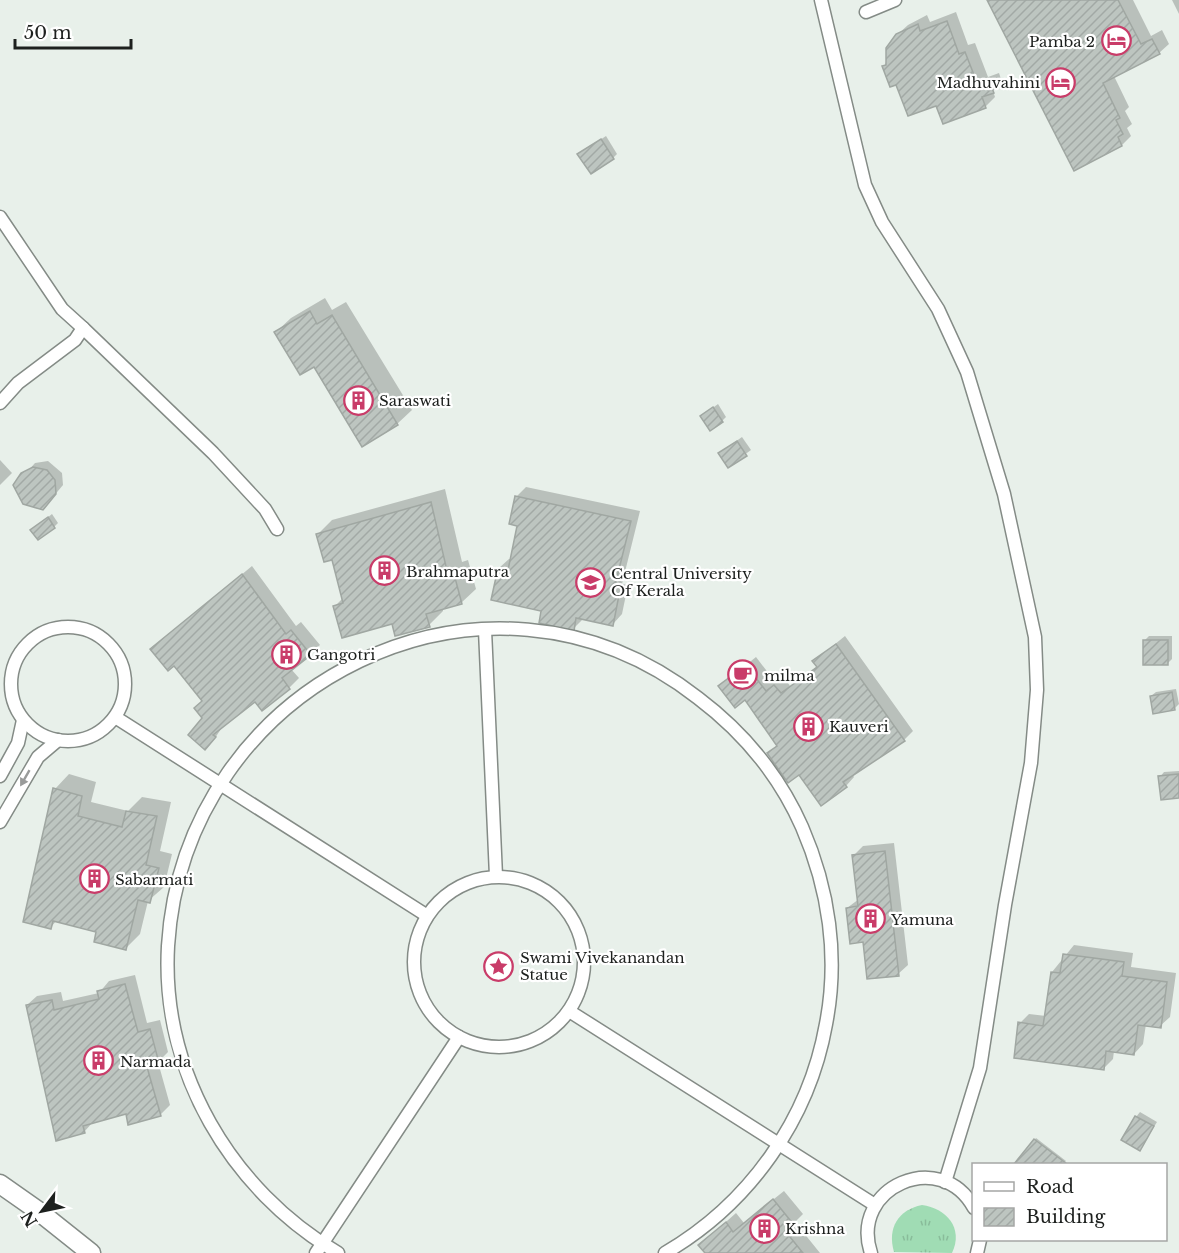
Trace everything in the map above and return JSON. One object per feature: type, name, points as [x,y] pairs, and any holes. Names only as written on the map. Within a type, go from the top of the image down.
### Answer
[{"type":"main road","points":[[0,1184],[91,1253]]},
{"type":"street","points":[[821,0],[865,185],[882,222],[938,309],[973,390],[1004,494],[1035,637],[1037,690],[1031,763],[1005,905],[980,1068],[945,1182]]},
{"type":"street","points":[[866,12],[895,0]]},
{"type":"street","points":[[0,217],[62,309],[213,453],[265,509],[277,529]]},
{"type":"street","points":[[0,403],[27,376],[75,340],[83,328]]},
{"type":"street","points":[[64,627],[80,628],[95,633],[108,643],[118,656],[125,687],[122,702],[115,717],[96,734],[71,741],[46,736],[23,720],[12,693],[11,677],[22,649],[34,638],[48,630],[64,627]]},
{"type":"street","points":[[485,630],[496,876]]},
{"type":"street","points":[[338,1253],[319,1248],[274,1206],[233,1160],[201,1107],[177,1039],[169,988],[168,957],[174,896],[191,837],[219,783],[261,730],[286,707],[342,669],[397,645],[426,638],[485,630],[512,630],[565,637],[617,652],[650,667],[688,690],[714,710],[739,733],[780,786],[801,826],[821,879],[828,912],[832,979],[829,1008],[817,1065],[803,1101],[765,1165],[731,1204],[691,1237],[665,1253]]},
{"type":"street","points":[[115,717],[426,915]]},
{"type":"street","points":[[0,776],[18,743],[23,720]]},
{"type":"street","points":[[0,822],[38,757],[58,740]]},
{"type":"street","points":[[496,876],[519,878],[541,887],[560,902],[574,921],[582,943],[584,967],[580,990],[569,1011],[552,1029],[531,1042],[499,1047],[482,1046],[459,1037],[440,1024],[425,1005],[416,983],[413,960],[417,937],[426,915],[439,899],[456,887],[475,879],[496,876]]},
{"type":"street","points":[[569,1011],[875,1204]]},
{"type":"street","points":[[319,1248],[459,1037]]},
{"type":"street","points":[[871,1253],[868,1242],[868,1222],[875,1204],[885,1192],[906,1181],[930,1178],[945,1182],[958,1190],[972,1206]]},
{"type":"green space","points":[[922,1205],[938,1210],[950,1221],[956,1235],[952,1253],[894,1252],[892,1235],[896,1221],[907,1211]]},
{"type":"building","name":"Madhuvahini","points":[[987,0],[1118,0],[1141,44],[1152,39],[1160,54],[1103,83],[1120,118],[1116,120],[1123,134],[1118,137],[1122,146],[1074,171]]},
{"type":"building","points":[[947,21],[959,54],[965,52],[978,85],[989,81],[994,93],[982,97],[986,108],[943,124],[936,106],[908,116],[896,85],[890,87],[882,66],[886,65],[886,48],[896,34],[918,24],[920,31]]},
{"type":"building","points":[[601,139],[614,159],[591,174],[577,154]]},
{"type":"building","name":"Saraswati","points":[[310,311],[317,324],[332,315],[398,425],[362,447],[314,367],[300,375],[274,332]]},
{"type":"building","points":[[713,407],[723,422],[710,431],[700,416]]},
{"type":"building","points":[[737,441],[747,456],[728,468],[718,453]]},
{"type":"building","points":[[33,467],[47,470],[55,480],[56,494],[43,510],[23,504],[13,485],[21,473]]},
{"type":"building","points":[[515,496],[631,521],[613,593],[619,595],[613,626],[576,618],[574,631],[539,623],[541,611],[491,600],[498,568],[508,570],[517,526],[509,524]]},
{"type":"building","name":"Brahmaputra","points":[[431,502],[448,575],[454,574],[462,604],[426,614],[430,627],[395,636],[392,624],[342,638],[333,606],[343,603],[332,560],[324,562],[316,534]]},
{"type":"building","points":[[48,517],[55,528],[38,540],[30,530]]},
{"type":"building","name":"Gangotri","points":[[242,574],[286,634],[291,630],[311,655],[282,678],[290,689],[262,711],[255,702],[213,735],[216,737],[205,750],[188,735],[202,718],[194,708],[202,701],[174,666],[168,671],[150,649]]},
{"type":"building","points":[[1143,640],[1168,640],[1168,665],[1143,665]]},
{"type":"building","name":"Kauveri","points":[[836,644],[905,741],[843,782],[847,787],[821,806],[799,775],[788,783],[767,753],[777,746],[745,700],[735,708],[718,686],[746,665],[766,691],[774,685],[781,693],[817,667],[812,661]]},
{"type":"building","points":[[1172,692],[1175,710],[1153,714],[1150,696]]},
{"type":"building","points":[[1179,774],[1179,798],[1161,800],[1158,776]]},
{"type":"building","name":"Sabarmati","points":[[53,788],[82,796],[78,816],[122,827],[126,811],[157,816],[146,865],[159,868],[150,903],[138,900],[126,950],[94,942],[96,932],[53,921],[51,929],[23,922]]},
{"type":"building","name":"Yamuna","points":[[885,851],[899,976],[867,979],[863,942],[850,944],[846,908],[858,906],[852,855]]},
{"type":"building","points":[[1063,954],[1124,962],[1122,976],[1167,982],[1161,1028],[1138,1025],[1134,1055],[1106,1051],[1104,1070],[1014,1058],[1018,1022],[1043,1026],[1051,972],[1060,973]]},
{"type":"building","name":"Narmada","points":[[125,984],[138,1032],[150,1029],[159,1063],[147,1067],[161,1116],[128,1125],[126,1114],[83,1126],[85,1133],[56,1141],[26,1005],[52,1000],[54,1010],[99,999],[97,991]]},
{"type":"building","points":[[1135,1116],[1154,1126],[1140,1151],[1121,1140]]},
{"type":"building","points":[[1034,1139],[1066,1163],[1015,1163]]},
{"type":"building","name":"Krishna","points":[[773,1199],[794,1225],[786,1232],[803,1253],[705,1253],[698,1245],[726,1222],[733,1232]]},
{"type":"place","name":"Pamba 2","points":[[1116,41]]},
{"type":"place","name":"Madhuvahini","points":[[1061,82]]},
{"type":"place","name":"Saraswati","points":[[358,400]]},
{"type":"place","name":"Brahmaputra","points":[[385,571]]},
{"type":"place","name":"Central University Of Kerala","points":[[590,582]]},
{"type":"place","name":"Gangotri","points":[[286,654]]},
{"type":"place","name":"milma","points":[[743,675]]},
{"type":"place","name":"Kauveri","points":[[808,726]]},
{"type":"place","name":"Sabarmati","points":[[94,879]]},
{"type":"place","name":"Yamuna","points":[[870,919]]},
{"type":"place","name":"Swami Vivekanandan Statue","points":[[499,966]]},
{"type":"place","name":"Narmada","points":[[99,1061]]},
{"type":"place","name":"Krishna","points":[[764,1228]]}]
